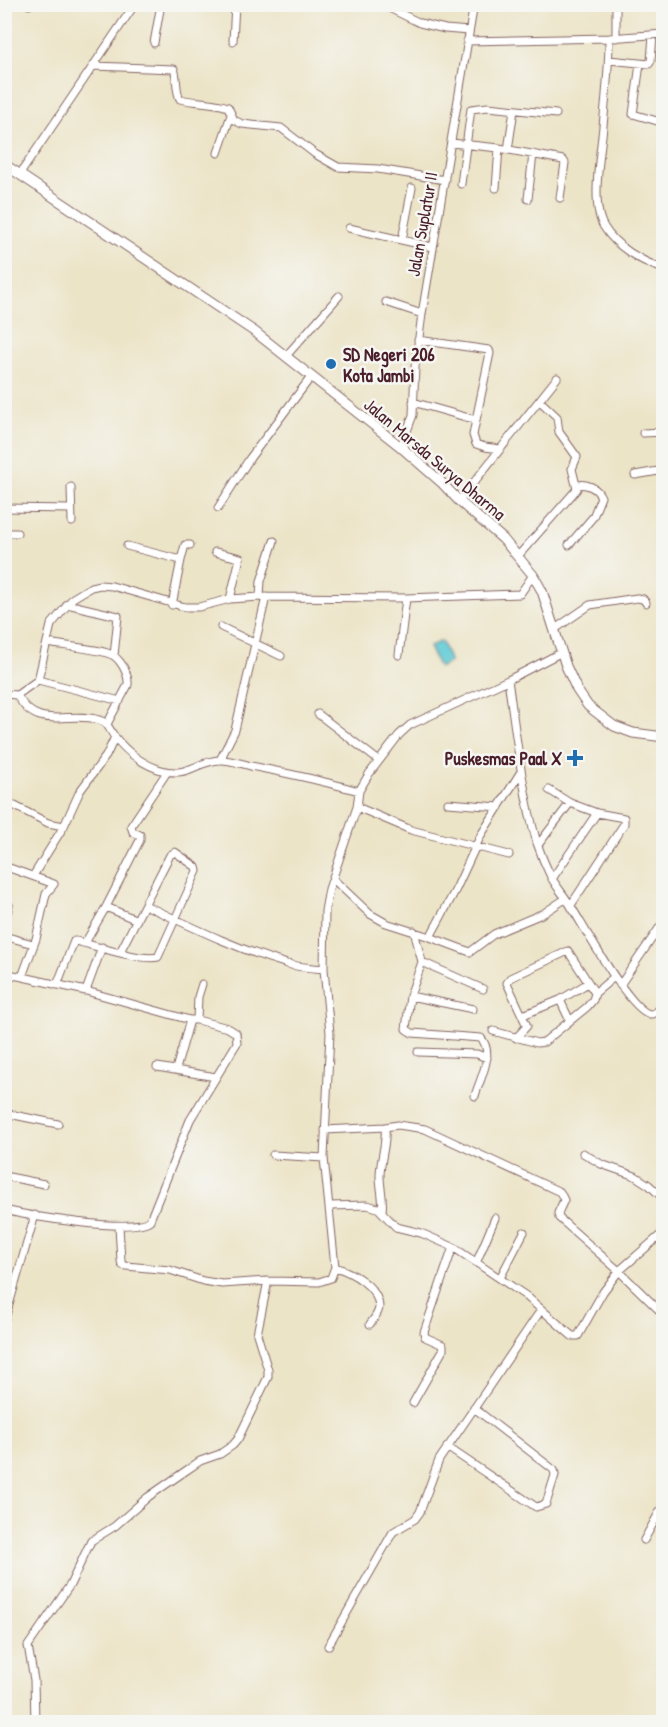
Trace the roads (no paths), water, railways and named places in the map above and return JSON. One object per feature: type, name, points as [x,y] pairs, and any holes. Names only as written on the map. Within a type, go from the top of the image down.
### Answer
[{"type":"highway","name":"Jalan Marsda Surya Dharma","points":[[4,164],[245,325],[401,447],[503,539],[533,575],[542,591],[577,690],[588,706],[598,716],[614,726],[633,733],[663,737]]},
{"type":"street","points":[[20,174],[135,4]]},
{"type":"street","points":[[154,43],[161,4]]},
{"type":"street","points":[[233,41],[235,4]]},
{"type":"street","points":[[381,4],[420,23],[469,31]]},
{"type":"street","name":"Jalan Suplatur II","points":[[401,447],[413,415],[418,340],[474,4]]},
{"type":"street","points":[[616,4],[598,188],[599,216],[602,226],[621,245],[636,256],[663,269]]},
{"type":"street","points":[[467,41],[613,38],[663,34]]},
{"type":"street","points":[[609,60],[650,63],[653,35]]},
{"type":"street","points":[[640,64],[633,114],[663,123],[663,103]]},
{"type":"street","points":[[93,66],[174,69],[180,99],[219,103],[228,107],[234,120],[242,124],[281,128],[315,154],[338,167],[378,169],[445,180]]},
{"type":"street","points":[[461,184],[471,109],[488,107],[556,114]]},
{"type":"street","points":[[507,150],[514,110]]},
{"type":"street","points":[[218,153],[231,115]]},
{"type":"street","points":[[451,143],[499,148],[562,159],[565,161],[560,198]]},
{"type":"street","points":[[496,188],[499,148]]},
{"type":"street","points":[[528,199],[533,154]]},
{"type":"street","points":[[402,240],[412,188]]},
{"type":"street","points":[[349,228],[432,247]]},
{"type":"street","points":[[286,356],[339,296]]},
{"type":"street","points":[[386,302],[422,315]]},
{"type":"street","points":[[418,340],[490,351],[472,435],[476,444],[500,449]]},
{"type":"street","points":[[218,508],[250,458],[311,377]]},
{"type":"street","points":[[459,501],[557,378]]},
{"type":"street","points":[[518,556],[575,493],[578,485],[572,469],[577,457],[559,432],[557,417],[540,401]]},
{"type":"street","points":[[413,402],[476,420]]},
{"type":"street","points":[[643,433],[663,432]]},
{"type":"street","points":[[635,475],[663,470]]},
{"type":"street","points":[[569,545],[593,517],[601,497],[596,489],[583,484],[578,485]]},
{"type":"street","points":[[70,487],[72,522]]},
{"type":"street","points":[[4,508],[71,509]]},
{"type":"street","points":[[4,533],[17,533]]},
{"type":"street","points":[[220,760],[235,730],[263,597],[261,581],[274,541]]},
{"type":"street","points":[[172,605],[184,544],[190,545]]},
{"type":"street","points":[[127,546],[181,560]]},
{"type":"street","points":[[215,552],[240,558],[230,599]]},
{"type":"street","points":[[4,694],[17,695],[38,680],[51,625],[67,604],[82,591],[91,587],[100,585],[126,589],[172,605],[199,608],[230,599],[263,597],[405,598],[520,594],[533,575]]},
{"type":"street","points":[[399,655],[405,598]]},
{"type":"street","points":[[555,629],[590,605],[637,598],[643,599],[646,603]]},
{"type":"street","points":[[67,604],[118,615],[114,656]]},
{"type":"street","points":[[221,627],[281,656]]},
{"type":"street","points":[[48,643],[114,656],[123,667],[128,685],[107,724]]},
{"type":"street","points":[[119,1226],[122,1265],[170,1270],[203,1281],[222,1284],[268,1281],[319,1282],[331,1278],[334,1267],[324,1158],[330,1033],[324,969],[325,911],[357,807],[358,791],[399,735],[410,725],[508,680],[562,652]]},
{"type":"street","points":[[38,680],[120,701]]},
{"type":"street","points":[[508,680],[520,772],[538,845],[552,879],[571,905],[614,977],[644,1012],[655,1013],[663,1003]]},
{"type":"street","points":[[17,695],[28,708],[47,719],[84,717],[102,720],[133,755],[148,765],[167,772],[188,772],[220,760],[309,777],[358,791]]},
{"type":"street","points":[[318,714],[379,761]]},
{"type":"street","points":[[33,876],[64,826],[78,795],[106,756],[115,737]]},
{"type":"street","points":[[85,943],[140,840],[140,835],[133,832],[131,826],[167,772]]},
{"type":"street","points":[[430,937],[476,846],[520,772]]},
{"type":"street","points":[[549,790],[570,803],[597,813],[624,818],[624,824],[571,905]]},
{"type":"street","points":[[448,803],[499,807]]},
{"type":"street","points":[[538,845],[570,803]]},
{"type":"street","points":[[15,806],[48,823],[64,826]]},
{"type":"street","points":[[357,807],[411,830],[509,855]]},
{"type":"street","points":[[552,879],[597,813]]},
{"type":"street","points":[[57,985],[72,943],[76,940],[120,952],[148,958],[158,957],[197,871],[196,867],[176,852],[170,855],[120,952]]},
{"type":"street","points":[[4,866],[54,884],[46,894],[23,977]]},
{"type":"street","points":[[333,879],[370,914],[386,923],[470,952],[494,934],[544,913],[566,898]]},
{"type":"street","points":[[4,924],[9,905]]},
{"type":"street","points":[[145,905],[207,935],[289,964],[324,969]]},
{"type":"street","points":[[106,907],[136,920]]},
{"type":"street","points":[[620,985],[663,921]]},
{"type":"street","points":[[414,931],[422,962],[410,996],[406,1029],[412,1033],[481,1038],[485,1045],[487,1058],[475,1096]]},
{"type":"street","points":[[4,936],[33,944]]},
{"type":"street","points":[[86,991],[102,947]]},
{"type":"street","points":[[537,1043],[507,983],[510,978],[566,951],[570,952],[595,993]]},
{"type":"street","points":[[422,962],[483,989]]},
{"type":"street","points":[[4,973],[86,991],[228,1028],[238,1037],[237,1043],[190,1120],[150,1220],[141,1225],[119,1226],[4,1210]]},
{"type":"street","points":[[494,1031],[537,1043],[546,1042],[587,1007],[595,993],[614,977]]},
{"type":"street","points":[[523,1015],[560,1000],[588,983]]},
{"type":"street","points":[[176,1069],[193,1020],[202,984]]},
{"type":"street","points":[[410,996],[473,1009]]},
{"type":"street","points":[[560,1000],[570,1021]]},
{"type":"street","points":[[516,1038],[527,1026]]},
{"type":"street","points":[[418,1052],[477,1054],[487,1058]]},
{"type":"street","points":[[157,1067],[216,1077]]},
{"type":"street","points":[[4,1113],[58,1124]]},
{"type":"street","points":[[326,1130],[398,1125],[425,1130],[560,1192],[564,1200],[558,1213],[559,1218],[619,1271],[663,1315]]},
{"type":"street","points":[[382,1211],[380,1179],[386,1140],[385,1127]]},
{"type":"street","points":[[583,1153],[601,1164],[635,1176],[649,1185],[663,1199]]},
{"type":"street","points":[[273,1155],[324,1158]]},
{"type":"street","points":[[4,1176],[44,1185]]},
{"type":"street","points":[[330,1206],[367,1205],[382,1211],[396,1227],[421,1233],[453,1246],[500,1278],[572,1336],[578,1336],[603,1292],[619,1271],[663,1232]]},
{"type":"street","points":[[4,1322],[35,1215]]},
{"type":"street","points":[[477,1261],[495,1218]]},
{"type":"street","points":[[500,1278],[524,1232]]},
{"type":"street","points":[[413,1403],[443,1350],[443,1345],[425,1337],[424,1332],[453,1246]]},
{"type":"street","points":[[334,1267],[349,1272],[374,1293],[379,1306],[370,1324]]},
{"type":"street","points":[[35,1722],[34,1680],[28,1646],[70,1585],[87,1546],[97,1536],[115,1526],[148,1497],[200,1461],[220,1454],[238,1439],[268,1377],[257,1334],[268,1281]]},
{"type":"street","points":[[328,1646],[393,1532],[411,1524],[420,1512],[439,1460],[541,1310]]},
{"type":"street","points":[[447,1447],[536,1507],[546,1504],[555,1475],[554,1470],[474,1408]]},
{"type":"street","points":[[644,1540],[663,1504]]},
{"type":"water","points":[[441,641],[450,662],[439,668],[429,647]]},
{"type":"place","name":"SD Negeri 206 Kota Jambi","points":[[331,364]]},
{"type":"place","name":"Puskesmas Paal X","points":[[575,758]]}]
